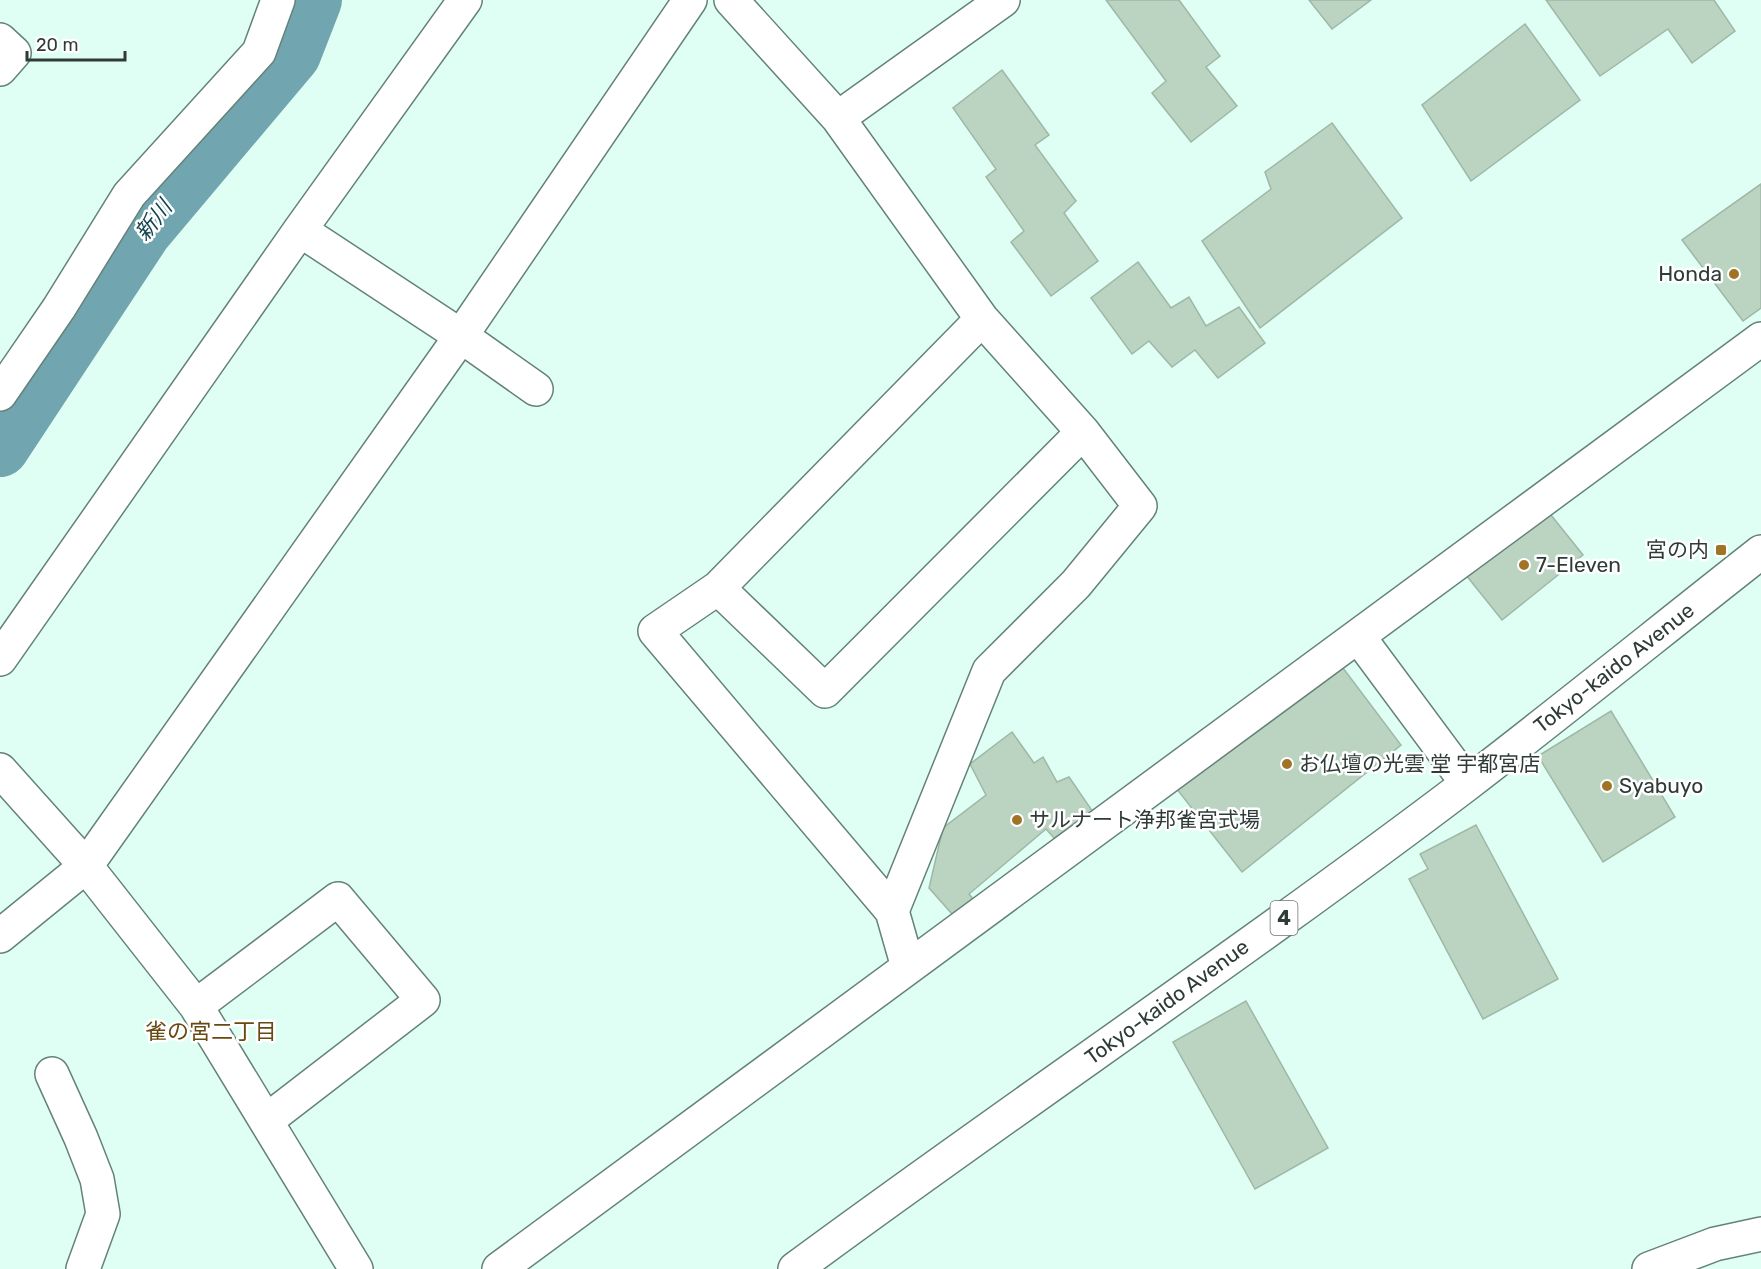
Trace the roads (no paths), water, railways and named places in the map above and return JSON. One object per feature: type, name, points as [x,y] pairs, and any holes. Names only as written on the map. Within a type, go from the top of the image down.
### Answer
[{"type":"main road","points":[[0,394],[58,308],[129,195],[259,52],[278,0]]},
{"type":"main road","points":[[0,659],[300,230],[465,0]]},
{"type":"main road","points":[[0,936],[86,866],[461,336],[690,0]]},
{"type":"main road","points":[[731,0],[838,118],[982,319],[1083,432],[1140,506],[1076,584],[989,671],[892,911]]},
{"type":"main road","points":[[838,118],[1004,0]]},
{"type":"main road","points":[[0,40],[14,53],[0,69]]},
{"type":"main road","points":[[300,230],[461,336],[536,389]]},
{"type":"main road","points":[[908,967],[892,911],[655,631],[718,588],[982,319]]},
{"type":"main road","points":[[499,1269],[1761,339]]},
{"type":"main road","points":[[718,588],[825,692],[1083,432]]},
{"type":"main road","name":"Tokyo-kaido Avenue","points":[[795,1269],[1310,899],[1467,783],[1761,552]]},
{"type":"main road","points":[[1358,636],[1467,783]]},
{"type":"main road","points":[[0,770],[86,866],[196,1006],[356,1269]]},
{"type":"main road","points":[[196,1006],[338,899],[423,1000],[266,1121]]},
{"type":"main road","points":[[52,1074],[98,1179],[103,1214],[83,1269]]},
{"type":"main road","points":[[1648,1269],[1683,1263],[1715,1244],[1761,1234]]},
{"type":"waterway","name":"新川","points":[[0,448],[143,231],[292,54],[313,0]]},
{"type":"place","name":"Honda","points":[[1734,274]]},
{"type":"place","name":"宮の内","points":[[1721,550]]},
{"type":"place","name":"7-Eleven","points":[[1524,565]]},
{"type":"place","name":"お仏壇の光雲 堂 宇都宮店","points":[[1287,764]]},
{"type":"place","name":"Syabuyo","points":[[1607,786]]},
{"type":"place","name":"サルナート浄邦雀宮式場","points":[[1017,820]]},
{"type":"district","name":"雀の宮二丁目","points":[[211,1031]]}]
